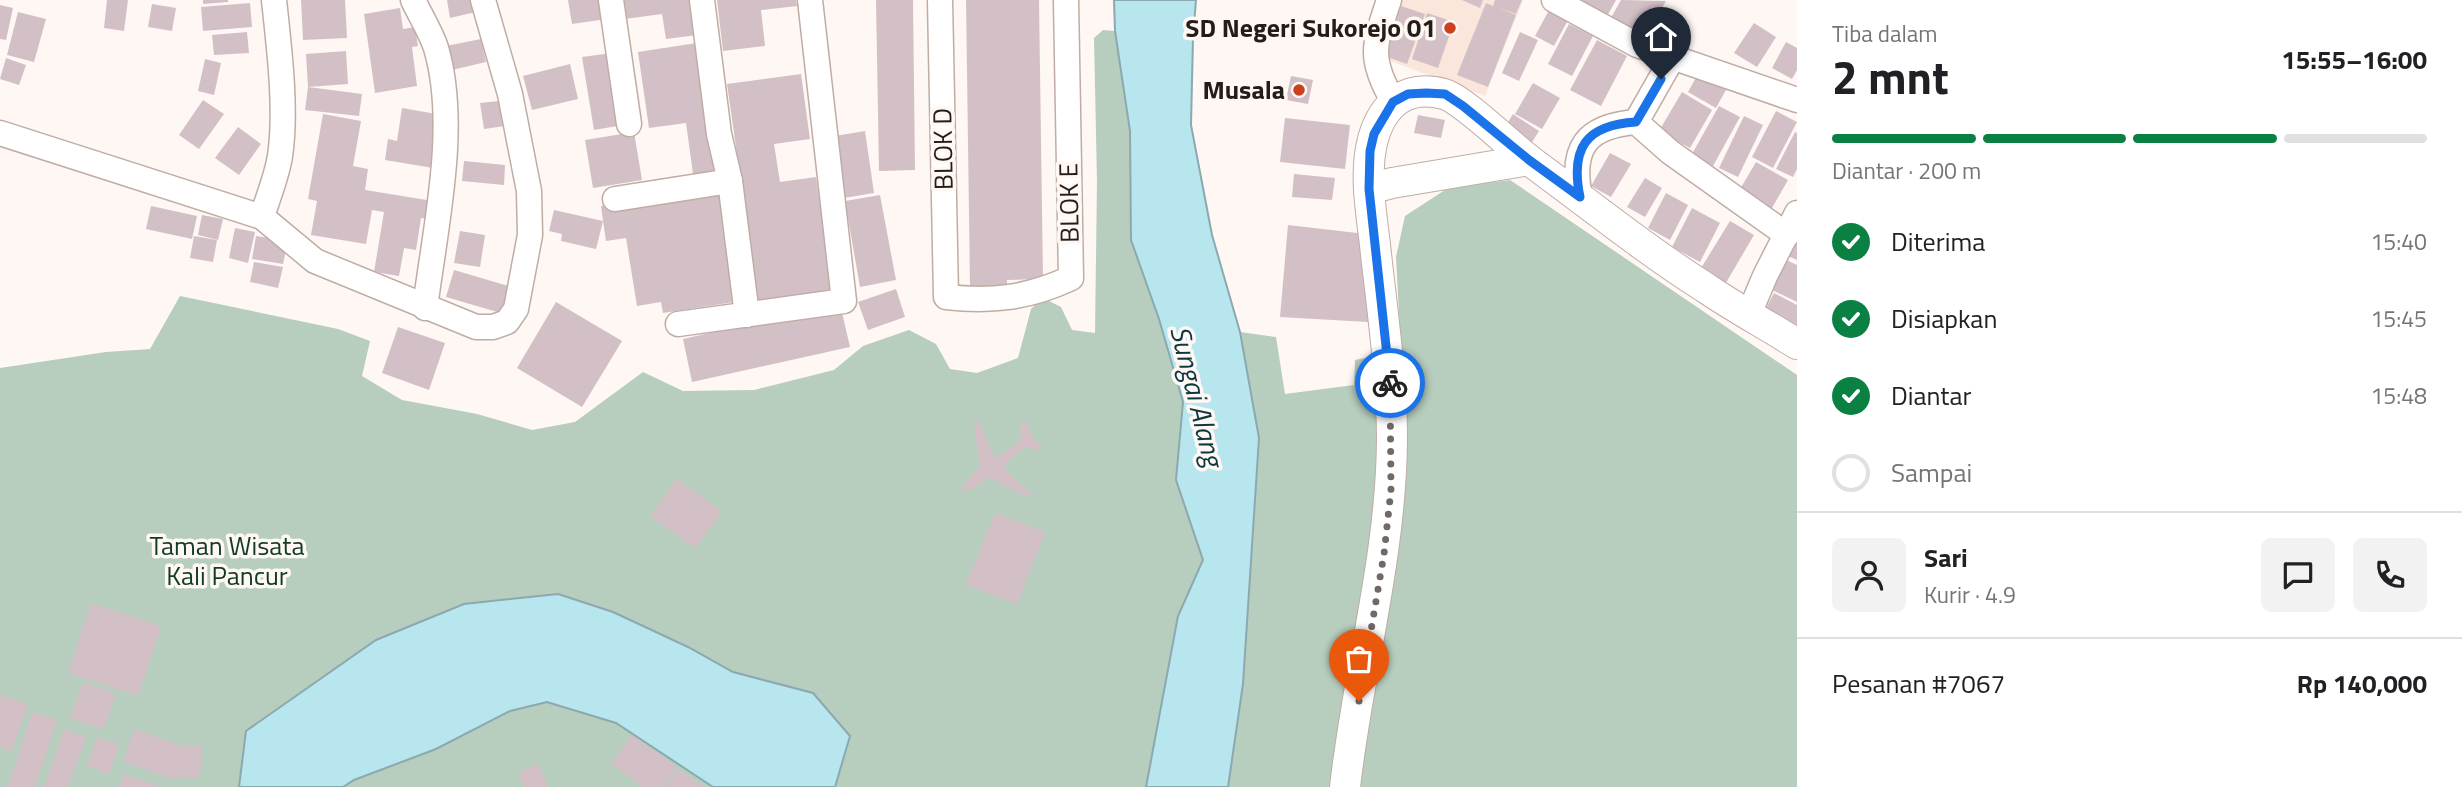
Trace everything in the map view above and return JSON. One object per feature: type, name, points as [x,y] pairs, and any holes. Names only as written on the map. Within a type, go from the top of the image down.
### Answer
[{"type":"street","points":[[262,218],[282,142],[280,53],[274,0]]},
{"type":"street","points":[[413,0],[436,47],[446,106],[445,148],[425,308]]},
{"type":"street","points":[[0,133],[262,218],[314,261],[476,327],[493,327],[507,322],[516,310],[530,235],[529,191],[510,94],[483,0]]},
{"type":"street","points":[[611,0],[629,124]]},
{"type":"street","points":[[702,0],[719,134],[730,181],[747,315]]},
{"type":"street","points":[[678,324],[844,301],[810,0]]},
{"type":"street","name":"BLOK D","points":[[940,0],[946,297]]},
{"type":"street","name":"BLOK E","points":[[946,297],[980,300],[1018,297],[1071,278],[1066,0]]},
{"type":"street","points":[[1389,0],[1375,40],[1374,51],[1381,80],[1393,102]]},
{"type":"street","points":[[1554,0],[1637,45],[1797,100]]},
{"type":"street","points":[[1636,122],[1673,57]]},
{"type":"street","points":[[1345,787],[1384,554],[1391,490],[1389,366],[1369,189],[1370,151],[1374,134],[1393,102],[1408,94],[1445,94],[1675,268],[1797,344]]},
{"type":"street","points":[[1580,197],[1576,179],[1578,157],[1586,139],[1600,129],[1636,122],[1670,152],[1792,224],[1749,314]]},
{"type":"street","points":[[1369,189],[1529,160]]},
{"type":"street","points":[[615,199],[730,181]]},
{"type":"shaded area","name":"SD Negeri Sukorejo 01","points":[[1398,0],[1523,0],[1485,96],[1377,56]]},
{"type":"green space","name":"Taman Wisata Kali Pancur","points":[[1103,30],[1115,31],[1130,131],[1131,240],[1159,319],[1183,402],[1176,480],[1203,560],[1178,616],[1146,787],[0,787],[0,368],[106,352],[150,349],[180,296],[338,329],[370,341],[362,376],[402,400],[477,414],[532,430],[575,422],[643,372],[683,391],[754,390],[834,370],[863,346],[909,330],[936,344],[950,369],[977,373],[1018,358],[1031,309],[1043,298],[1061,307],[1072,330],[1095,333],[1097,182],[1094,38]]},
{"type":"green space","points":[[1510,180],[1797,375],[1797,787],[1228,787],[1243,684],[1259,438],[1240,332],[1276,337],[1285,394],[1354,385],[1355,360],[1401,351],[1396,257],[1405,216],[1448,188]]},
{"type":"water","name":"Sungai Alang","points":[[1114,0],[1196,0],[1191,125],[1212,235],[1240,332],[1259,438],[1243,684],[1228,787],[1146,787],[1178,616],[1203,560],[1176,480],[1183,402],[1159,319],[1131,240],[1130,131],[1115,31]]},
{"type":"water","points":[[558,594],[613,612],[688,647],[733,672],[813,693],[850,736],[835,787],[713,787],[616,723],[547,702],[510,711],[436,749],[354,780],[343,787],[239,787],[246,731],[376,640],[464,604]]},
{"type":"building","points":[[107,0],[128,0],[124,31],[104,28]]},
{"type":"building","points":[[203,0],[228,0],[228,2],[203,4]]},
{"type":"building","points":[[301,0],[345,0],[347,38],[303,40]]},
{"type":"building","points":[[447,0],[478,0],[480,11],[450,18]]},
{"type":"building","points":[[568,0],[604,0],[607,19],[572,24]]},
{"type":"building","points":[[623,0],[694,0],[698,35],[666,39],[662,14],[625,19]]},
{"type":"building","points":[[717,0],[796,0],[797,6],[761,10],[765,46],[723,51]]},
{"type":"building","points":[[876,0],[913,0],[915,170],[879,171]]},
{"type":"building","points":[[966,0],[1039,0],[1043,279],[1007,280],[1007,286],[970,286]]},
{"type":"building","points":[[1462,0],[1483,0],[1480,8]]},
{"type":"building","points":[[1495,0],[1522,0],[1516,14],[1499,8],[1516,15],[1488,87],[1457,75],[1486,3],[1493,6]]},
{"type":"building","points":[[1583,0],[1616,0],[1606,18],[1581,3]]},
{"type":"building","points":[[1621,0],[1666,1],[1642,44],[1607,25]]},
{"type":"building","points":[[1554,1],[1573,11],[1554,46],[1535,36]]},
{"type":"building","points":[[250,3],[252,27],[203,31],[201,7]]},
{"type":"building","points":[[152,4],[176,8],[172,31],[148,27]]},
{"type":"building","points":[[0,5],[13,8],[6,40],[0,39]]},
{"type":"building","points":[[1401,6],[1425,14],[1407,64],[1384,56]]},
{"type":"building","points":[[400,8],[403,29],[415,27],[418,46],[412,47],[417,86],[375,93],[364,14]]},
{"type":"building","points":[[18,12],[46,19],[34,62],[7,55]]},
{"type":"building","points":[[1427,13],[1454,22],[1438,68],[1412,59]]},
{"type":"building","points":[[1754,23],[1776,37],[1757,67],[1734,53]]},
{"type":"building","points":[[1569,24],[1593,36],[1572,76],[1548,64]]},
{"type":"building","points":[[247,32],[249,53],[214,55],[212,35]]},
{"type":"building","points":[[1520,32],[1538,40],[1519,81],[1502,73]]},
{"type":"building","points":[[481,39],[486,62],[452,70],[446,46]]},
{"type":"building","points":[[1597,40],[1627,56],[1601,106],[1570,90]]},
{"type":"building","points":[[703,42],[720,170],[693,174],[686,123],[649,128],[638,52]]},
{"type":"building","points":[[1786,42],[1797,48],[1797,70],[1792,79],[1772,68]]},
{"type":"building","points":[[346,51],[348,84],[308,87],[306,54]]},
{"type":"building","points":[[612,53],[623,125],[594,130],[582,57]]},
{"type":"building","points":[[6,58],[26,65],[19,85],[0,79]]},
{"type":"building","points":[[205,59],[221,63],[214,95],[198,91]]},
{"type":"building","points":[[570,64],[578,99],[532,110],[523,76]]},
{"type":"building","points":[[1699,72],[1727,88],[1716,108],[1688,92]]},
{"type":"building","points":[[801,74],[810,139],[774,144],[780,182],[816,177],[832,291],[758,302],[727,84]]},
{"type":"building","name":"Musala","points":[[1291,76],[1313,80],[1308,104],[1286,100]]},
{"type":"building","points":[[1533,83],[1560,98],[1542,129],[1515,114]]},
{"type":"building","points":[[308,87],[362,94],[359,116],[305,110]]},
{"type":"building","points":[[1682,92],[1712,110],[1690,148],[1659,131]]},
{"type":"building","points":[[203,100],[224,114],[199,149],[179,135]]},
{"type":"building","points":[[509,100],[512,125],[484,129],[480,103]]},
{"type":"building","points":[[1719,106],[1740,117],[1713,166],[1692,154]]},
{"type":"building","points":[[402,108],[442,115],[433,168],[385,160],[388,139],[397,141]]},
{"type":"building","points":[[1776,111],[1797,122],[1773,168],[1752,157]]},
{"type":"building","points":[[323,114],[361,121],[353,166],[368,169],[365,190],[433,201],[429,219],[421,218],[416,250],[404,248],[399,276],[374,272],[384,212],[372,210],[366,244],[311,235],[317,201],[308,199]]},
{"type":"building","points":[[1513,114],[1539,131],[1527,150],[1501,134]]},
{"type":"building","points":[[1418,115],[1445,120],[1441,138],[1414,133]]},
{"type":"building","points":[[1744,116],[1763,125],[1738,177],[1719,168]]},
{"type":"building","points":[[1285,118],[1350,125],[1345,169],[1280,162]]},
{"type":"building","points":[[238,127],[261,144],[239,175],[215,158]]},
{"type":"building","points":[[865,131],[874,193],[844,198],[835,136]]},
{"type":"building","points":[[634,132],[642,180],[593,188],[585,140]]},
{"type":"building","points":[[1795,132],[1797,169],[1793,177],[1776,169]]},
{"type":"building","points":[[1610,153],[1631,164],[1611,197],[1591,186]]},
{"type":"building","points":[[464,161],[505,165],[504,185],[462,181]]},
{"type":"building","points":[[1756,162],[1788,180],[1768,215],[1736,196]]},
{"type":"building","points":[[1294,174],[1335,178],[1332,200],[1292,197]]},
{"type":"building","points":[[1645,178],[1662,188],[1645,217],[1627,207]]},
{"type":"building","points":[[724,187],[741,301],[663,313],[661,302],[637,306],[626,238],[606,241],[601,206]]},
{"type":"building","points":[[1666,193],[1688,205],[1670,240],[1648,228]]},
{"type":"building","points":[[880,195],[896,280],[860,287],[845,201]]},
{"type":"building","points":[[151,206],[197,216],[192,239],[146,229]]},
{"type":"building","points":[[1692,208],[1720,223],[1700,262],[1672,247]]},
{"type":"building","points":[[554,210],[603,221],[596,249],[561,241],[562,234],[549,231]]},
{"type":"building","points":[[202,215],[223,219],[218,240],[198,235]]},
{"type":"building","points":[[1730,221],[1754,235],[1720,293],[1695,278]]},
{"type":"building","points":[[1288,225],[1366,234],[1368,322],[1280,317]]},
{"type":"building","points":[[235,228],[255,232],[248,263],[229,258]]},
{"type":"building","points":[[460,231],[485,235],[480,267],[454,263]]},
{"type":"building","points":[[1797,235],[1797,260],[1783,254]]},
{"type":"building","points":[[194,236],[217,240],[213,262],[190,258]]},
{"type":"building","points":[[256,236],[288,241],[283,264],[252,259]]},
{"type":"building","points":[[1782,258],[1797,265],[1797,302],[1768,288]]},
{"type":"building","points":[[254,262],[283,267],[278,288],[250,282]]},
{"type":"building","points":[[454,270],[512,287],[504,314],[446,297]]},
{"type":"building","points":[[896,289],[905,317],[868,330],[858,302]]},
{"type":"building","points":[[1774,293],[1797,305],[1797,333],[1763,314]]},
{"type":"building","points":[[556,302],[622,341],[582,407],[517,368]]},
{"type":"building","points":[[840,304],[850,347],[692,382],[683,339]]},
{"type":"building","points":[[398,327],[445,343],[429,390],[382,373]]},
{"type":"building","points":[[978,419],[996,458],[1021,441],[1020,423],[1026,420],[1033,439],[1043,447],[1039,450],[1025,447],[1005,465],[1007,472],[1033,495],[1026,496],[989,478],[970,490],[960,491],[980,465],[974,425]]},
{"type":"building","points":[[677,479],[722,512],[695,548],[650,516]]},
{"type":"building","points":[[995,513],[1045,532],[1017,604],[966,585]]},
{"type":"building","points":[[91,603],[161,626],[138,696],[68,673]]},
{"type":"building","points":[[83,682],[116,694],[103,730],[70,718]]},
{"type":"building","points":[[0,694],[28,705],[11,752],[0,747]]},
{"type":"building","points":[[32,712],[57,720],[35,787],[8,787]]},
{"type":"building","points":[[135,729],[179,745],[202,746],[200,777],[167,777],[123,761]]},
{"type":"building","points":[[64,730],[86,737],[68,787],[44,787]]},
{"type":"building","points":[[632,735],[677,767],[663,787],[643,787],[611,764]]},
{"type":"building","points":[[98,737],[119,745],[109,774],[87,766]]},
{"type":"building","points":[[539,764],[548,787],[524,787],[518,772]]},
{"type":"building","points":[[679,769],[704,787],[665,787]]},
{"type":"building","points":[[124,774],[161,787],[119,787]]},
{"type":"way so far","points":[[1359,701],[1384,554],[1391,490],[1390,383]]},
{"type":"place","name":"SD Negeri Sukorejo 01","points":[[1450,28]]},
{"type":"place","name":"Musala","points":[[1299,90]]},
{"type":"route","points":[[1390,383],[1369,189],[1370,151],[1374,134],[1393,102],[1408,94],[1445,94],[1580,197],[1576,179],[1578,157],[1586,139],[1600,129],[1636,122],[1661,79]]}]
